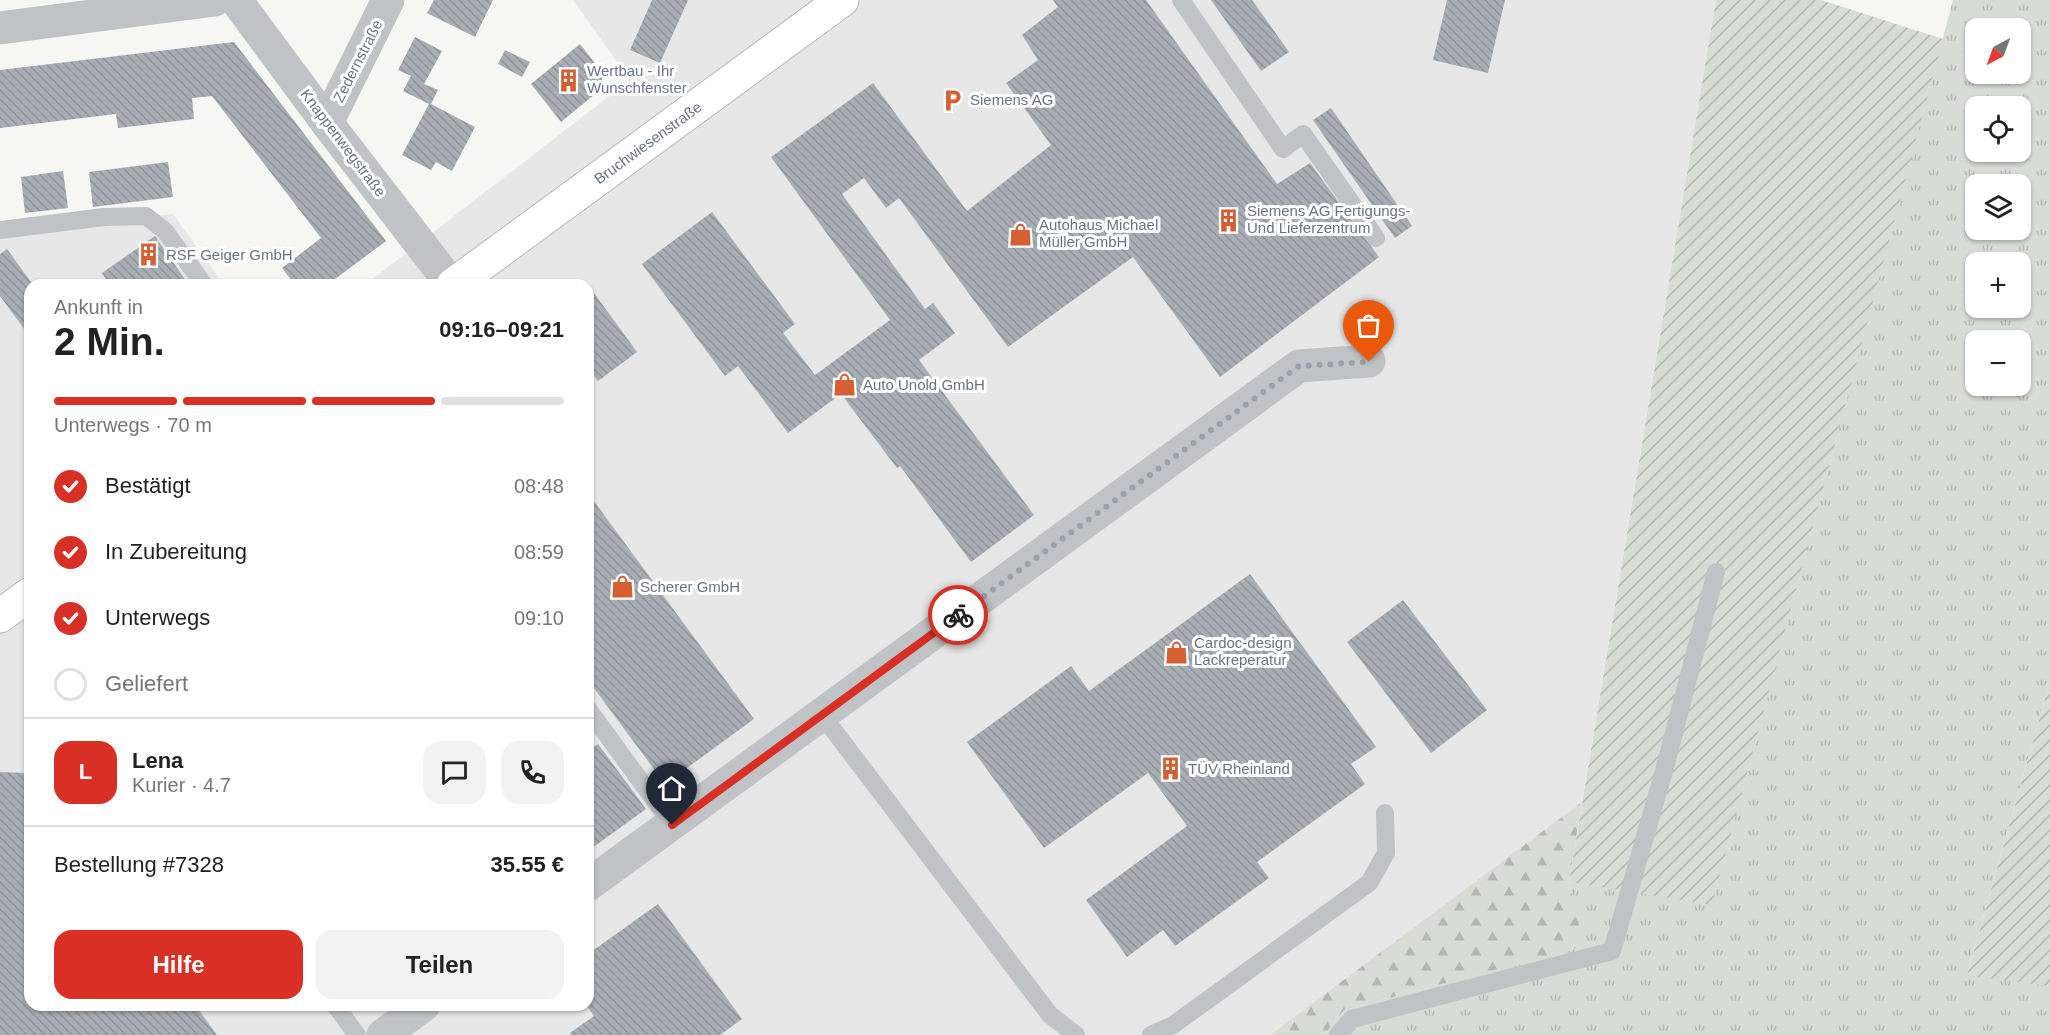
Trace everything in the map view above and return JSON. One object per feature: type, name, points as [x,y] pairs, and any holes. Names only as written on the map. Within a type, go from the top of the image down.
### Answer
[{"type":"main road","name":"Bruchwiesenstraße","points":[[460,279],[842,0]]},
{"type":"main road","points":[[0,616],[24,598]]},
{"type":"street","points":[[0,28],[215,0]]},
{"type":"street","name":"Knappenwegstraße","points":[[236,0],[447,279]]},
{"type":"street","name":"Zedernstraße","points":[[327,123],[388,0]]},
{"type":"street","points":[[594,881],[1299,366],[1369,362]]},
{"type":"street","points":[[380,1034],[415,1011]]},
{"type":"lane","points":[[1181,0],[1283,149],[1303,134],[1376,238]]},
{"type":"lane","points":[[0,230],[104,217],[146,216],[165,231],[200,279]]},
{"type":"lane","points":[[1338,1035],[1352,1019],[1612,951],[1664,771],[1716,572]]},
{"type":"lane","points":[[822,715],[1050,1016],[1076,1035]]},
{"type":"lane","points":[[594,717],[672,825]]},
{"type":"lane","points":[[1151,1035],[1173,1025],[1369,883],[1386,853],[1384,813]]},
{"type":"lane","points":[[344,1011],[380,1034]]},
{"type":"shaded area","points":[[573,0],[1716,0],[1582,802],[1270,1035],[0,1035],[0,231],[173,214],[220,279],[24,279],[24,1011],[594,1011],[594,279],[373,279],[630,80]]},
{"type":"green space","points":[[1716,0],[1821,0],[1943,39],[1712,905],[1569,882]]},
{"type":"green space","points":[[1953,0],[2050,0],[2050,681],[1967,974],[2050,986],[2050,1035],[1324,1035],[1344,1010],[1583,946],[1569,882],[1712,904]]},
{"type":"green space","points":[[2050,681],[2050,986],[1967,975]]},
{"type":"green space","points":[[1582,802],[1569,882],[1584,946],[1344,1010],[1324,1035],[1270,1035]]},
{"type":"building","points":[[434,0],[493,0],[475,37],[427,13]]},
{"type":"building","points":[[652,0],[688,0],[660,63],[630,50]]},
{"type":"building","points":[[1053,0],[1146,0],[1277,184],[1310,163],[1379,257],[1220,377],[1133,257],[1008,347],[899,198],[886,208],[864,178],[842,194],[925,309],[933,303],[955,333],[919,360],[1034,515],[971,562],[900,466],[897,468],[841,394],[788,433],[738,366],[725,376],[642,264],[712,212],[795,324],[783,333],[815,375],[890,320],[771,157],[873,83],[967,211],[1051,145],[1006,83],[1038,60],[1022,35],[1058,7]]},
{"type":"building","points":[[1211,0],[1252,0],[1289,52],[1261,71]]},
{"type":"building","points":[[1447,0],[1505,0],[1488,73],[1433,60]]},
{"type":"building","points":[[415,37],[442,51],[424,84],[438,90],[431,104],[475,127],[452,171],[436,162],[431,170],[402,155],[429,104],[403,91],[411,76],[398,70]]},
{"type":"building","points":[[234,42],[386,241],[335,279],[290,279],[282,268],[321,238],[212,96],[192,98],[194,119],[118,128],[116,114],[0,128],[0,70]]},
{"type":"building","name":"Wertbau - Ihr Wunschfenster","points":[[580,44],[604,75],[595,94],[561,122],[531,84]]},
{"type":"building","points":[[505,50],[530,62],[522,77],[498,64]]},
{"type":"building","points":[[1331,108],[1412,226],[1395,238],[1313,120]]},
{"type":"building","points":[[168,162],[173,197],[93,207],[89,172]]},
{"type":"building","points":[[63,171],[68,208],[25,213],[21,177]]},
{"type":"building","name":"RSF Geiger GmbH","points":[[155,236],[185,279],[106,279],[102,273]]},
{"type":"building","points":[[7,249],[29,279],[24,279],[24,329],[0,296],[0,254]]},
{"type":"building","points":[[594,293],[637,352],[598,381],[594,376]]},
{"type":"building","name":"Scherer GmbH","points":[[594,501],[754,719],[665,784],[594,688]]},
{"type":"building","name":"TÜV Rheinland","points":[[1250,574],[1376,747],[1351,764],[1365,784],[1257,862],[1269,878],[1175,946],[1163,930],[1127,957],[1086,900],[1187,826],[1148,773],[1044,848],[967,742],[1071,666],[1089,691]]},
{"type":"building","points":[[1403,600],[1487,710],[1431,753],[1347,642]]},
{"type":"building","points":[[598,744],[646,809],[594,847],[594,747]]},
{"type":"building","points":[[0,772],[24,773],[24,1011],[199,1011],[217,1035],[0,1035]]},
{"type":"building","points":[[658,904],[742,1019],[720,1035],[571,1035],[570,1033],[594,1016],[590,1011],[594,1011],[594,950]]},
{"type":"way so far","points":[[958,615],[1299,366],[1369,362]]},
{"type":"place","name":"Wertbau - Ihr Wunschfenster","points":[[569,80]]},
{"type":"place","name":"Siemens AG","points":[[952,100]]},
{"type":"place","name":"Siemens AG Fertigungs- Und Lieferzentrum","points":[[1229,220]]},
{"type":"place","name":"Autohaus Michael Müller GmbH","points":[[1021,234]]},
{"type":"place","name":"RSF Geiger GmbH","points":[[148,255]]},
{"type":"place","name":"Auto Unold GmbH","points":[[845,385]]},
{"type":"place","name":"Scherer GmbH","points":[[622,587]]},
{"type":"place","name":"Cardoc-design Lackreperatur","points":[[1176,652]]},
{"type":"place","name":"TÜV Rheinland","points":[[1170,769]]},
{"type":"route","points":[[672,825],[958,615]]}]
